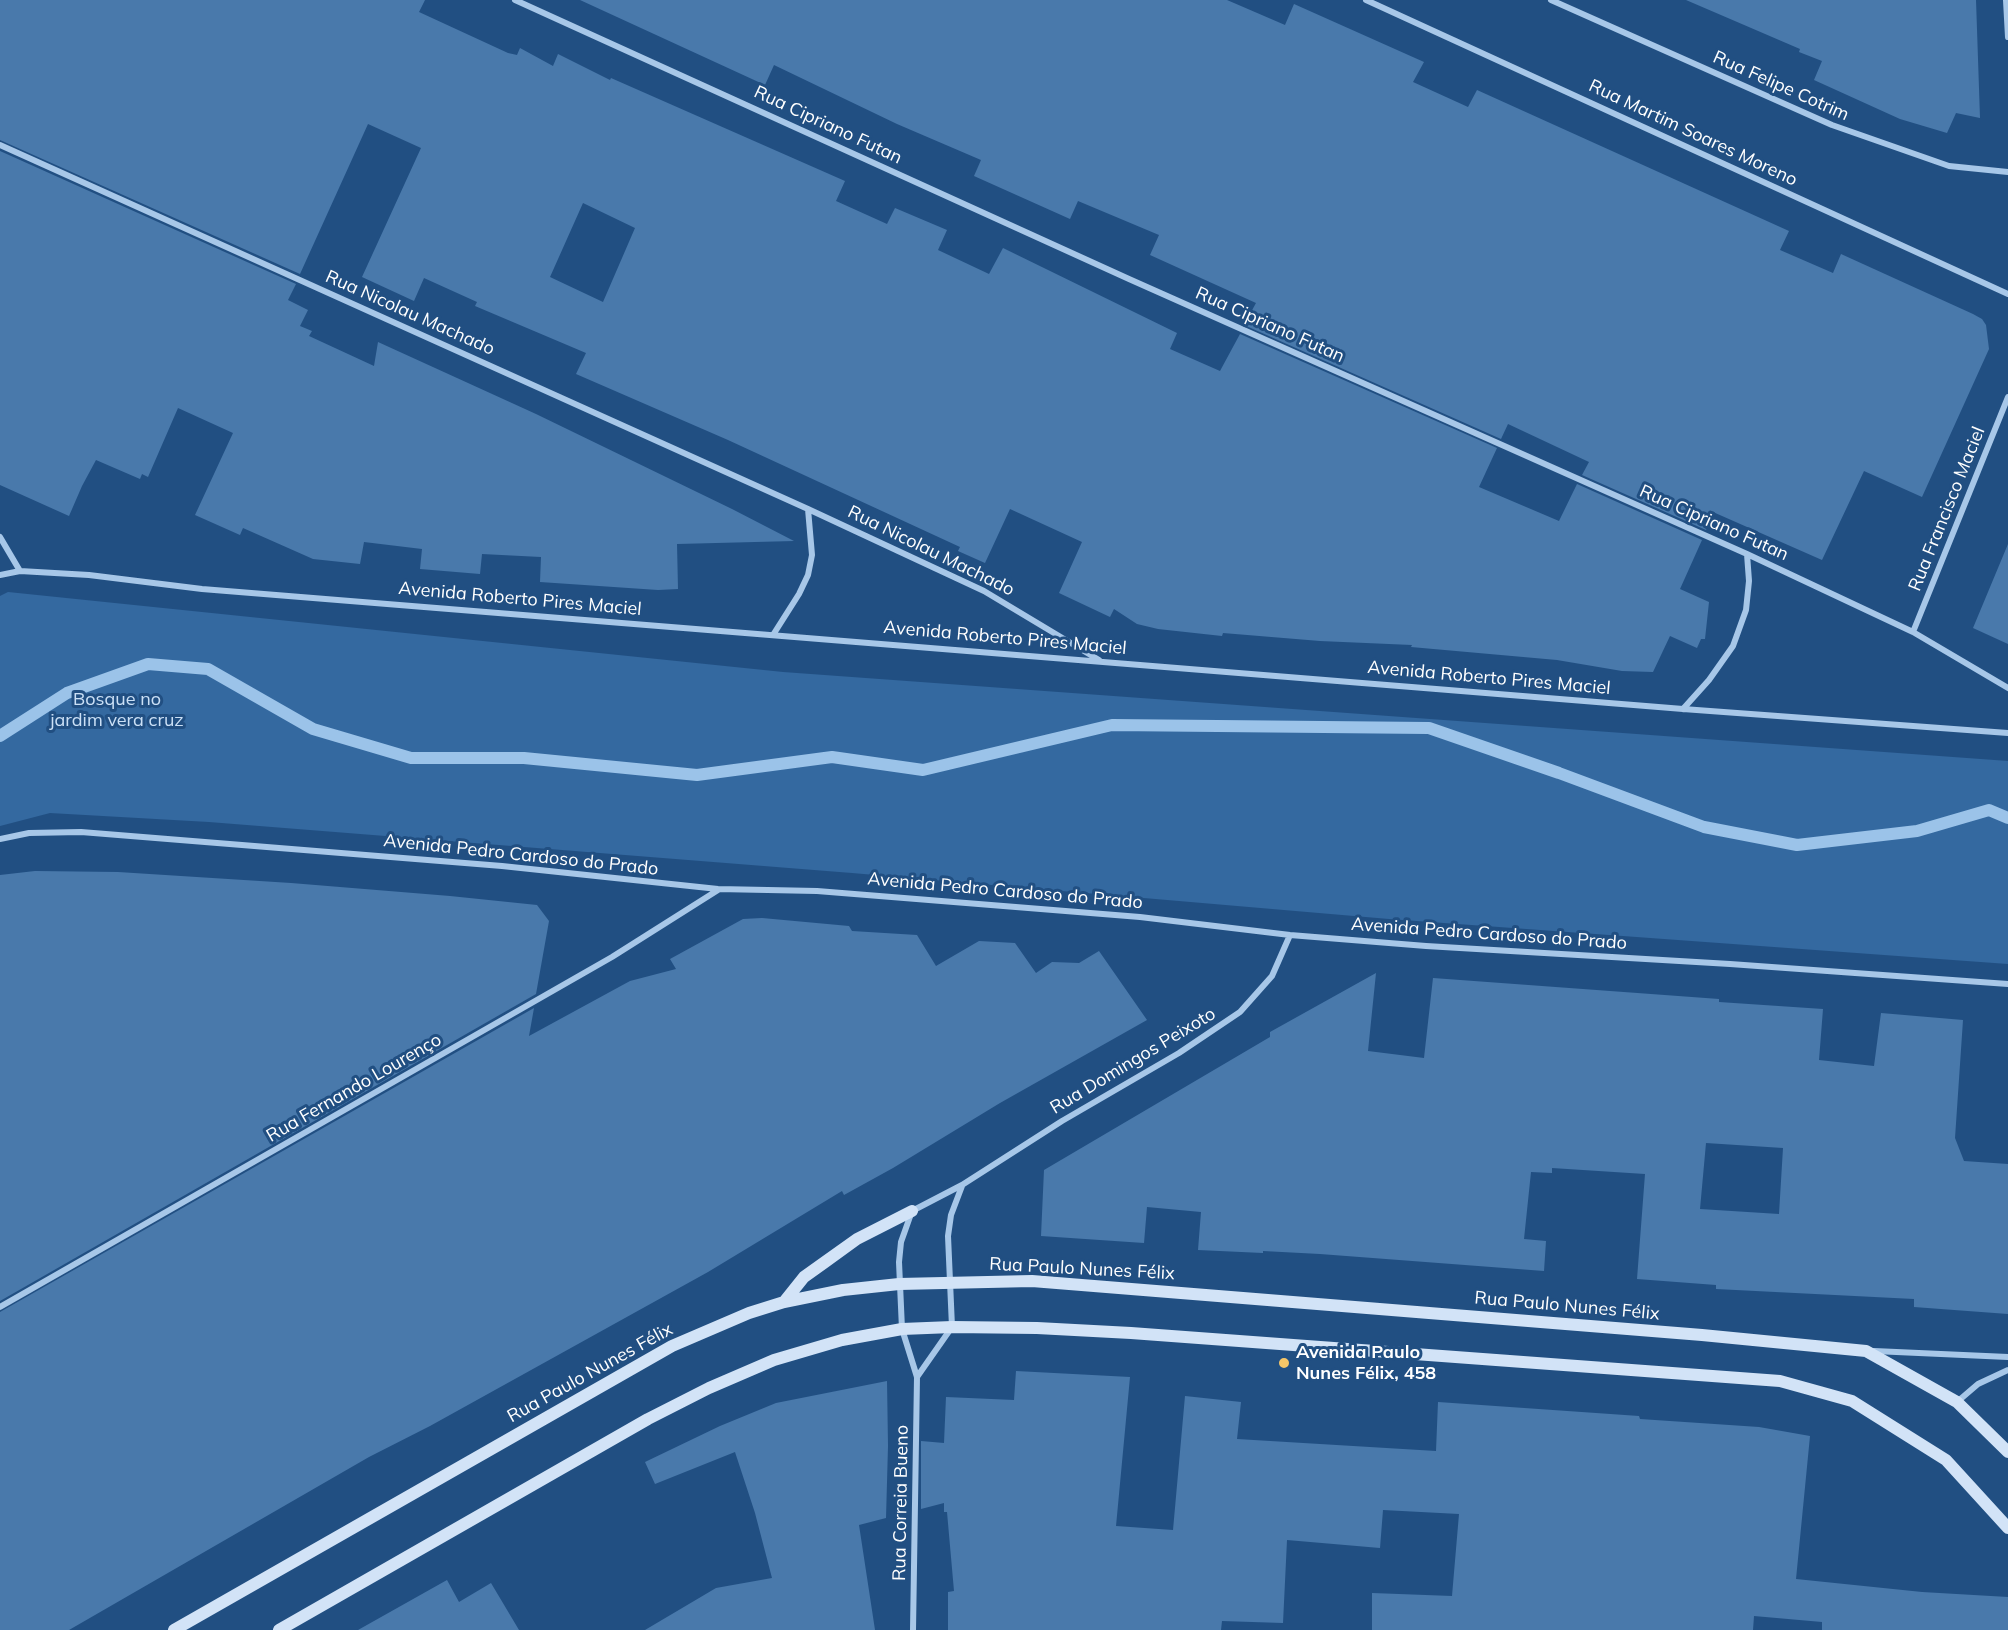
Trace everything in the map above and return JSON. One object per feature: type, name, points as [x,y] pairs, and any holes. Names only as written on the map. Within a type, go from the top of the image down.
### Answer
[{"type":"main road","points":[[784,1302],[804,1277],[833,1256],[857,1239],[912,1211]]},
{"type":"main road","name":"Rua Paulo Nunes Félix","points":[[174,1630],[672,1346],[749,1313],[784,1302],[843,1290],[899,1284],[1032,1281],[1866,1351]]},
{"type":"main road","points":[[279,1630],[648,1419],[709,1388],[774,1360],[842,1340],[902,1329],[1037,1328],[1131,1333],[1780,1381],[1852,1401],[1946,1460],[2008,1528]]},
{"type":"main road","points":[[1866,1351],[1957,1402],[2008,1452]]},
{"type":"street","name":"Rua Cipriano Futan","points":[[514,0],[1129,279],[1747,554],[1913,632],[2008,688]]},
{"type":"street","name":"Rua Martim Soares Moreno","points":[[1366,0],[2008,294]]},
{"type":"street","name":"Rua Felipe Cotrim","points":[[1551,0],[1832,125],[1949,166],[2008,172]]},
{"type":"street","points":[[2006,0],[2008,37]]},
{"type":"street","name":"Rua Nicolau Machado","points":[[0,145],[808,509],[984,591],[1100,661]]},
{"type":"street","name":"Rua Francisco Maciel","points":[[1913,632],[2008,397]]},
{"type":"street","points":[[773,635],[808,575],[812,555],[808,509]]},
{"type":"street","points":[[0,537],[20,571]]},
{"type":"street","points":[[1683,709],[1733,646],[1746,610],[1749,581],[1747,554]]},
{"type":"street","name":"Avenida Roberto Pires Maciel","points":[[0,575],[20,571],[89,575],[214,590],[1683,709],[2008,733]]},
{"type":"street","name":"Avenida Pedro Cardoso do Prado","points":[[0,839],[29,833],[81,832],[502,866],[718,890],[817,891],[1140,917],[1290,935],[1426,946],[1730,964],[2008,984]]},
{"type":"street","name":"Rua Fernando Lourenço","points":[[0,1307],[602,963],[718,890]]},
{"type":"street","name":"Rua Domingos Peixoto","points":[[912,1211],[962,1185],[1062,1121],[1179,1053],[1240,1012],[1272,976],[1290,935]]},
{"type":"street","points":[[917,1377],[952,1327],[949,1224],[962,1185]]},
{"type":"street","points":[[902,1329],[899,1262],[901,1242],[912,1211]]},
{"type":"street","name":"Rua Correia Bueno","points":[[902,1329],[917,1377],[913,1630]]},
{"type":"street","points":[[1866,1351],[2008,1357]]},
{"type":"street","points":[[1957,1402],[1978,1384],[2008,1370]]},
{"type":"green space","name":"Bosque no jardim vera cruz","points":[[8,592],[783,672],[2008,761],[2008,964],[1389,919],[852,873],[209,822],[50,813],[0,826],[0,596]]},
{"type":"building","points":[[0,0],[425,0],[419,12],[508,53],[517,55],[520,48],[553,66],[558,54],[610,80],[611,78],[845,181],[836,201],[887,224],[895,208],[947,230],[938,250],[989,274],[1003,248],[1177,333],[1170,349],[1220,371],[1240,334],[1497,448],[1479,487],[1559,521],[1577,484],[1702,540],[1680,589],[1709,602],[1705,639],[1701,639],[1697,648],[1670,636],[1653,672],[1622,671],[1557,660],[1411,647],[1412,645],[1320,641],[1223,633],[1222,636],[1158,629],[1137,624],[1114,609],[1110,617],[1059,593],[1082,542],[1010,509],[985,563],[958,551],[960,547],[728,440],[576,374],[586,353],[475,306],[477,302],[424,278],[414,301],[362,277],[421,148],[368,124],[300,274],[0,140]],"holes":[[[583,203],[635,228],[603,302],[550,277]]]},
{"type":"building","points":[[580,0],[1227,0],[1285,25],[1294,4],[1424,62],[1413,82],[1468,107],[1477,90],[1789,231],[1780,250],[1833,273],[1841,254],[1973,314],[1982,319],[1986,325],[1989,349],[1922,497],[1864,471],[1822,560],[1713,512],[1706,530],[1582,475],[1589,462],[1508,424],[1501,439],[1244,325],[1256,303],[1150,255],[1159,235],[1078,201],[1070,219],[974,176],[981,160],[897,124],[774,65],[765,85]]},
{"type":"building","points":[[1686,0],[1976,0],[1980,118],[1956,113],[1947,133],[1900,119],[1814,80],[1822,61],[1799,52],[1800,49]]},
{"type":"building","points":[[0,151],[296,284],[288,300],[308,310],[300,326],[312,331],[309,336],[374,366],[378,342],[536,414],[794,541],[677,544],[678,589],[658,590],[540,582],[541,557],[482,554],[480,574],[420,569],[422,549],[364,542],[360,564],[313,559],[243,528],[240,535],[195,515],[233,433],[178,408],[148,477],[142,474],[140,479],[96,460],[69,516],[0,485]]},
{"type":"building","points":[[2008,544],[2008,644],[1973,628]]},
{"type":"building","points":[[35,871],[118,872],[450,896],[537,905],[549,921],[536,994],[0,1301],[0,875]]},
{"type":"building","points":[[762,918],[849,926],[852,931],[917,935],[936,966],[979,941],[1015,943],[1036,973],[1052,962],[1079,963],[1099,951],[1147,1020],[1000,1103],[893,1168],[844,1195],[842,1191],[708,1272],[430,1426],[369,1457],[69,1630],[0,1630],[0,1312],[534,1008],[529,1036],[630,981],[676,969],[670,959],[743,919]]},
{"type":"building","points":[[1376,973],[1368,1051],[1424,1058],[1433,978],[1823,1009],[1819,1060],[1874,1066],[1881,1013],[1963,1020],[1955,1138],[1964,1161],[2008,1164],[2008,1314],[1914,1307],[1914,1299],[1716,1289],[1716,1285],[1637,1279],[1645,1174],[1552,1168],[1552,1173],[1531,1172],[1524,1239],[1546,1241],[1544,1271],[1320,1254],[1198,1250],[1201,1212],[1147,1207],[1144,1243],[1041,1236],[1044,1170],[1270,1037],[1270,1032]],"holes":[[[1706,1143],[1783,1148],[1779,1214],[1700,1209]]]},
{"type":"building","points":[[1016,1371],[1130,1377],[1116,1526],[1173,1530],[1185,1396],[1241,1402],[1237,1439],[1436,1451],[1438,1402],[1639,1416],[1640,1419],[1759,1427],[1810,1436],[1796,1579],[1922,1592],[2008,1597],[2008,1630],[1822,1630],[1822,1622],[1754,1616],[1753,1630],[1372,1630],[1372,1593],[1452,1596],[1459,1514],[1383,1510],[1380,1548],[1287,1540],[1283,1623],[1222,1621],[1221,1630],[948,1630],[948,1592],[954,1591],[947,1512],[944,1512],[944,1503],[921,1509],[921,1441],[944,1443],[946,1397],[1014,1400]]},
{"type":"building","points":[[887,1381],[886,1518],[859,1525],[875,1630],[645,1630],[716,1588],[772,1578],[755,1513],[735,1452],[655,1484],[645,1462],[720,1426],[776,1403]]},
{"type":"building","points":[[447,1580],[459,1602],[491,1583],[519,1630],[358,1630]]},
{"type":"waterway","points":[[0,736],[67,693],[148,664],[208,669],[313,729],[411,758],[524,758],[697,775],[832,757],[923,770],[1112,725],[1429,728],[1704,827],[1797,845],[1917,831],[1989,810],[2008,818]]},
{"type":"place","name":"Avenida Paulo Nunes Félix, 458","points":[[1284,1363]]}]
